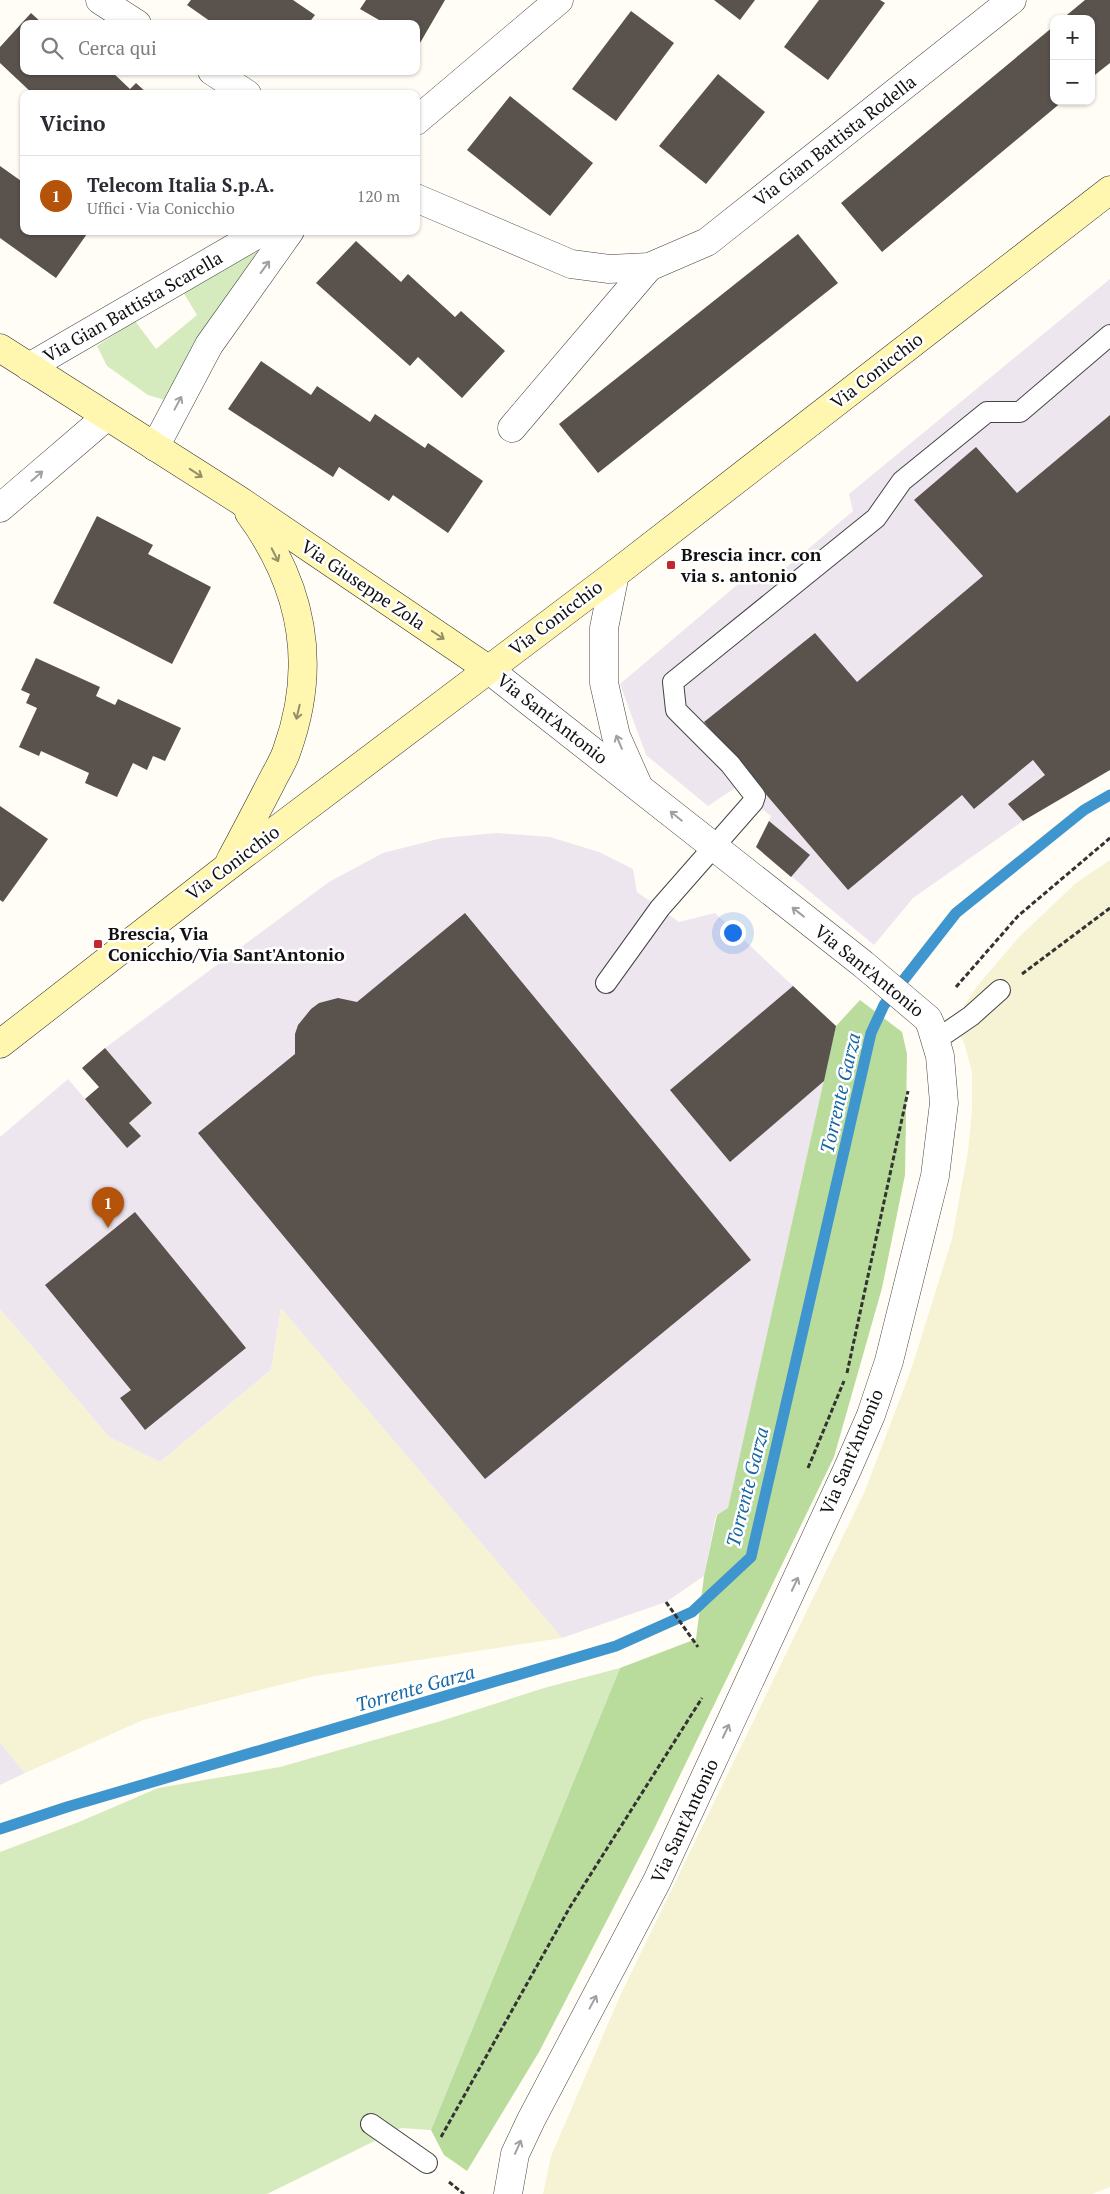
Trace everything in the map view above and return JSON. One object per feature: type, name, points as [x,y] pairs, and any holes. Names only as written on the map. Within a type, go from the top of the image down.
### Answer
[{"type":"main road","name":"Via Conicchio","points":[[0,1044],[226,868],[615,574],[1110,190]]},
{"type":"main road","name":"Via Giuseppe Zola","points":[[0,348],[239,500],[488,669]]},
{"type":"main road","name":"Via Giuseppe Zola","points":[[226,868],[287,751],[299,708],[303,664],[299,620],[287,577],[267,538],[239,500]]},
{"type":"street","points":[[100,0],[131,20]]},
{"type":"street","points":[[420,118],[559,0]]},
{"type":"street","name":"Via Gian Battista Rodella","points":[[420,200],[571,264],[609,269],[649,267],[707,242],[1012,0]]},
{"type":"street","points":[[218,75],[242,90]]},
{"type":"street","name":"Via Gian Battista Scarella","points":[[29,367],[256,235]]},
{"type":"street","points":[[155,447],[210,345],[287,235]]},
{"type":"street","name":"Via Gian Battista Rodella","points":[[512,428],[649,267]]},
{"type":"street","points":[[0,508],[106,417]]},
{"type":"street","name":"Via Sant'Antonio","points":[[615,574],[604,628],[604,683],[616,736],[639,786]]},
{"type":"street","name":"Via Sant'Antonio","points":[[488,669],[864,964],[932,1028],[944,1104],[935,1176],[889,1361],[871,1414],[657,1881],[515,2154],[508,2194]]},
{"type":"lane","points":[[606,983],[660,908],[753,802],[755,796],[730,764],[676,710],[673,682],[876,518],[902,481],[987,412],[1020,412],[1110,335]]},
{"type":"lane","points":[[932,1028],[971,1016],[1000,990]]},
{"type":"lane","points":[[371,2124],[427,2163]]},
{"type":"path","points":[[932,1028],[962,978],[1018,916],[1110,838]]},
{"type":"path","points":[[1000,990],[1110,908]]},
{"type":"path","points":[[805,1476],[847,1375],[909,1085]]},
{"type":"path","points":[[666,1602],[698,1647]]},
{"type":"path","points":[[427,2163],[570,1907],[706,1692]]},
{"type":"shaded area","points":[[1110,279],[1110,770],[1023,821],[913,898],[874,945],[756,847],[771,816],[735,788],[708,806],[646,755],[620,684],[744,579],[768,583],[853,511],[849,494]]},
{"type":"shaded area","points":[[497,833],[550,837],[599,852],[633,869],[637,892],[679,922],[715,913],[836,1026],[728,1509],[716,1515],[704,1576],[666,1602],[562,1638],[281,1309],[271,1370],[160,1462],[109,1437],[0,1309],[0,1137],[68,1079],[127,1148],[141,1136],[129,1123],[152,1103],[105,1048],[329,882],[383,853],[442,838]]},
{"type":"shaded area","points":[[1110,860],[1110,2187],[1092,2194],[543,2194],[551,2156],[620,1996],[864,1493],[911,1370],[952,1239],[968,1151],[972,1110],[972,1072],[964,1042],[952,1024],[978,985],[1019,937],[1076,883]]},
{"type":"shaded area","points":[[281,1308],[562,1638],[315,1676],[143,1720],[25,1773],[0,1742],[0,1309],[109,1437],[160,1462],[271,1370]]},
{"type":"shaded area","points":[[0,1742],[25,1773],[0,1785]]},
{"type":"green space","points":[[257,244],[266,248],[264,261],[209,321],[165,400],[148,395],[107,366],[97,346],[135,321],[156,349],[197,315],[183,292]]},
{"type":"green space","points":[[860,1000],[902,1032],[907,1054],[905,1175],[882,1288],[834,1457],[654,1829],[539,2052],[467,2171],[444,2155],[431,2130],[620,1668],[696,1639],[704,1576],[717,1515],[728,1508],[836,1026]]},
{"type":"green space","points":[[620,1668],[431,2130],[401,2128],[267,2194],[0,2194],[0,1852],[79,1822],[158,1788],[280,1767],[444,1720],[544,1688]]},
{"type":"building","points":[[191,0],[293,0],[315,15],[311,20],[208,20],[187,5]]},
{"type":"building","points":[[366,0],[445,0],[420,43],[420,20],[379,20],[360,9]]},
{"type":"building","points":[[714,0],[755,0],[740,20]]},
{"type":"building","points":[[819,0],[880,0],[885,3],[828,80],[784,47]]},
{"type":"building","points":[[1085,0],[1110,0],[1110,63],[1095,75],[1095,15],[1067,15]]},
{"type":"building","points":[[631,11],[674,43],[616,121],[572,89]]},
{"type":"building","points":[[31,13],[39,20],[25,20]]},
{"type":"building","points":[[20,25],[20,75],[115,75],[130,89],[136,83],[144,90],[29,90],[0,63],[0,47]]},
{"type":"building","points":[[1050,29],[1050,105],[1058,105],[882,252],[841,203]]},
{"type":"building","points":[[718,74],[765,112],[706,184],[659,146]]},
{"type":"building","points":[[510,96],[593,163],[550,216],[467,150]]},
{"type":"building","points":[[0,166],[20,180],[20,235],[86,235],[56,278],[0,238]]},
{"type":"building","points":[[798,234],[838,283],[598,473],[559,424]]},
{"type":"building","points":[[356,241],[401,282],[408,274],[455,317],[461,311],[505,351],[462,398],[418,357],[410,366],[316,283]]},
{"type":"building","points":[[261,361],[311,395],[317,386],[370,422],[375,414],[425,448],[428,443],[483,481],[448,533],[393,495],[389,501],[339,467],[333,477],[228,409]]},
{"type":"building","points":[[1110,415],[1110,770],[1023,821],[1008,804],[1045,775],[1033,760],[974,809],[962,795],[848,890],[704,722],[815,633],[857,682],[983,576],[914,500],[976,447],[1017,493]]},
{"type":"building","points":[[97,516],[153,545],[148,554],[211,587],[172,664],[53,603]]},
{"type":"building","points":[[36,658],[100,687],[96,696],[115,705],[118,699],[181,728],[165,761],[153,756],[147,770],[133,763],[117,797],[85,783],[89,773],[41,751],[39,756],[19,747],[37,708],[26,703],[30,694],[21,690]]},
{"type":"building","points":[[0,806],[48,839],[3,902],[0,900]]},
{"type":"building","points":[[769,821],[810,855],[791,877],[756,847]]},
{"type":"building","points":[[465,913],[751,1260],[485,1479],[198,1133],[295,1054],[295,1034],[298,1025],[311,1009],[319,1003],[338,998],[357,1002]]},
{"type":"building","points":[[793,986],[836,1026],[824,1081],[730,1162],[670,1090]]},
{"type":"building","points":[[105,1048],[152,1103],[129,1123],[141,1136],[127,1148],[85,1099],[99,1087],[82,1068]]},
{"type":"building","points":[[135,1212],[246,1348],[145,1430],[120,1398],[131,1390],[45,1285]]},
{"type":"waterway","name":"Torrente Garza","points":[[0,1829],[67,1807],[616,1646],[692,1612],[751,1557],[871,1033],[884,1005],[956,913],[1084,810],[1110,795]]},
{"type":"place","name":"Brescia incr. con via s. antonio","points":[[671,565]]},
{"type":"place","name":"Brescia, Via Conicchio/Via Sant'Antonio","points":[[98,944]]},
{"type":"place","name":"Telecom Italia S.p.A.","points":[[108,1228]]}]
